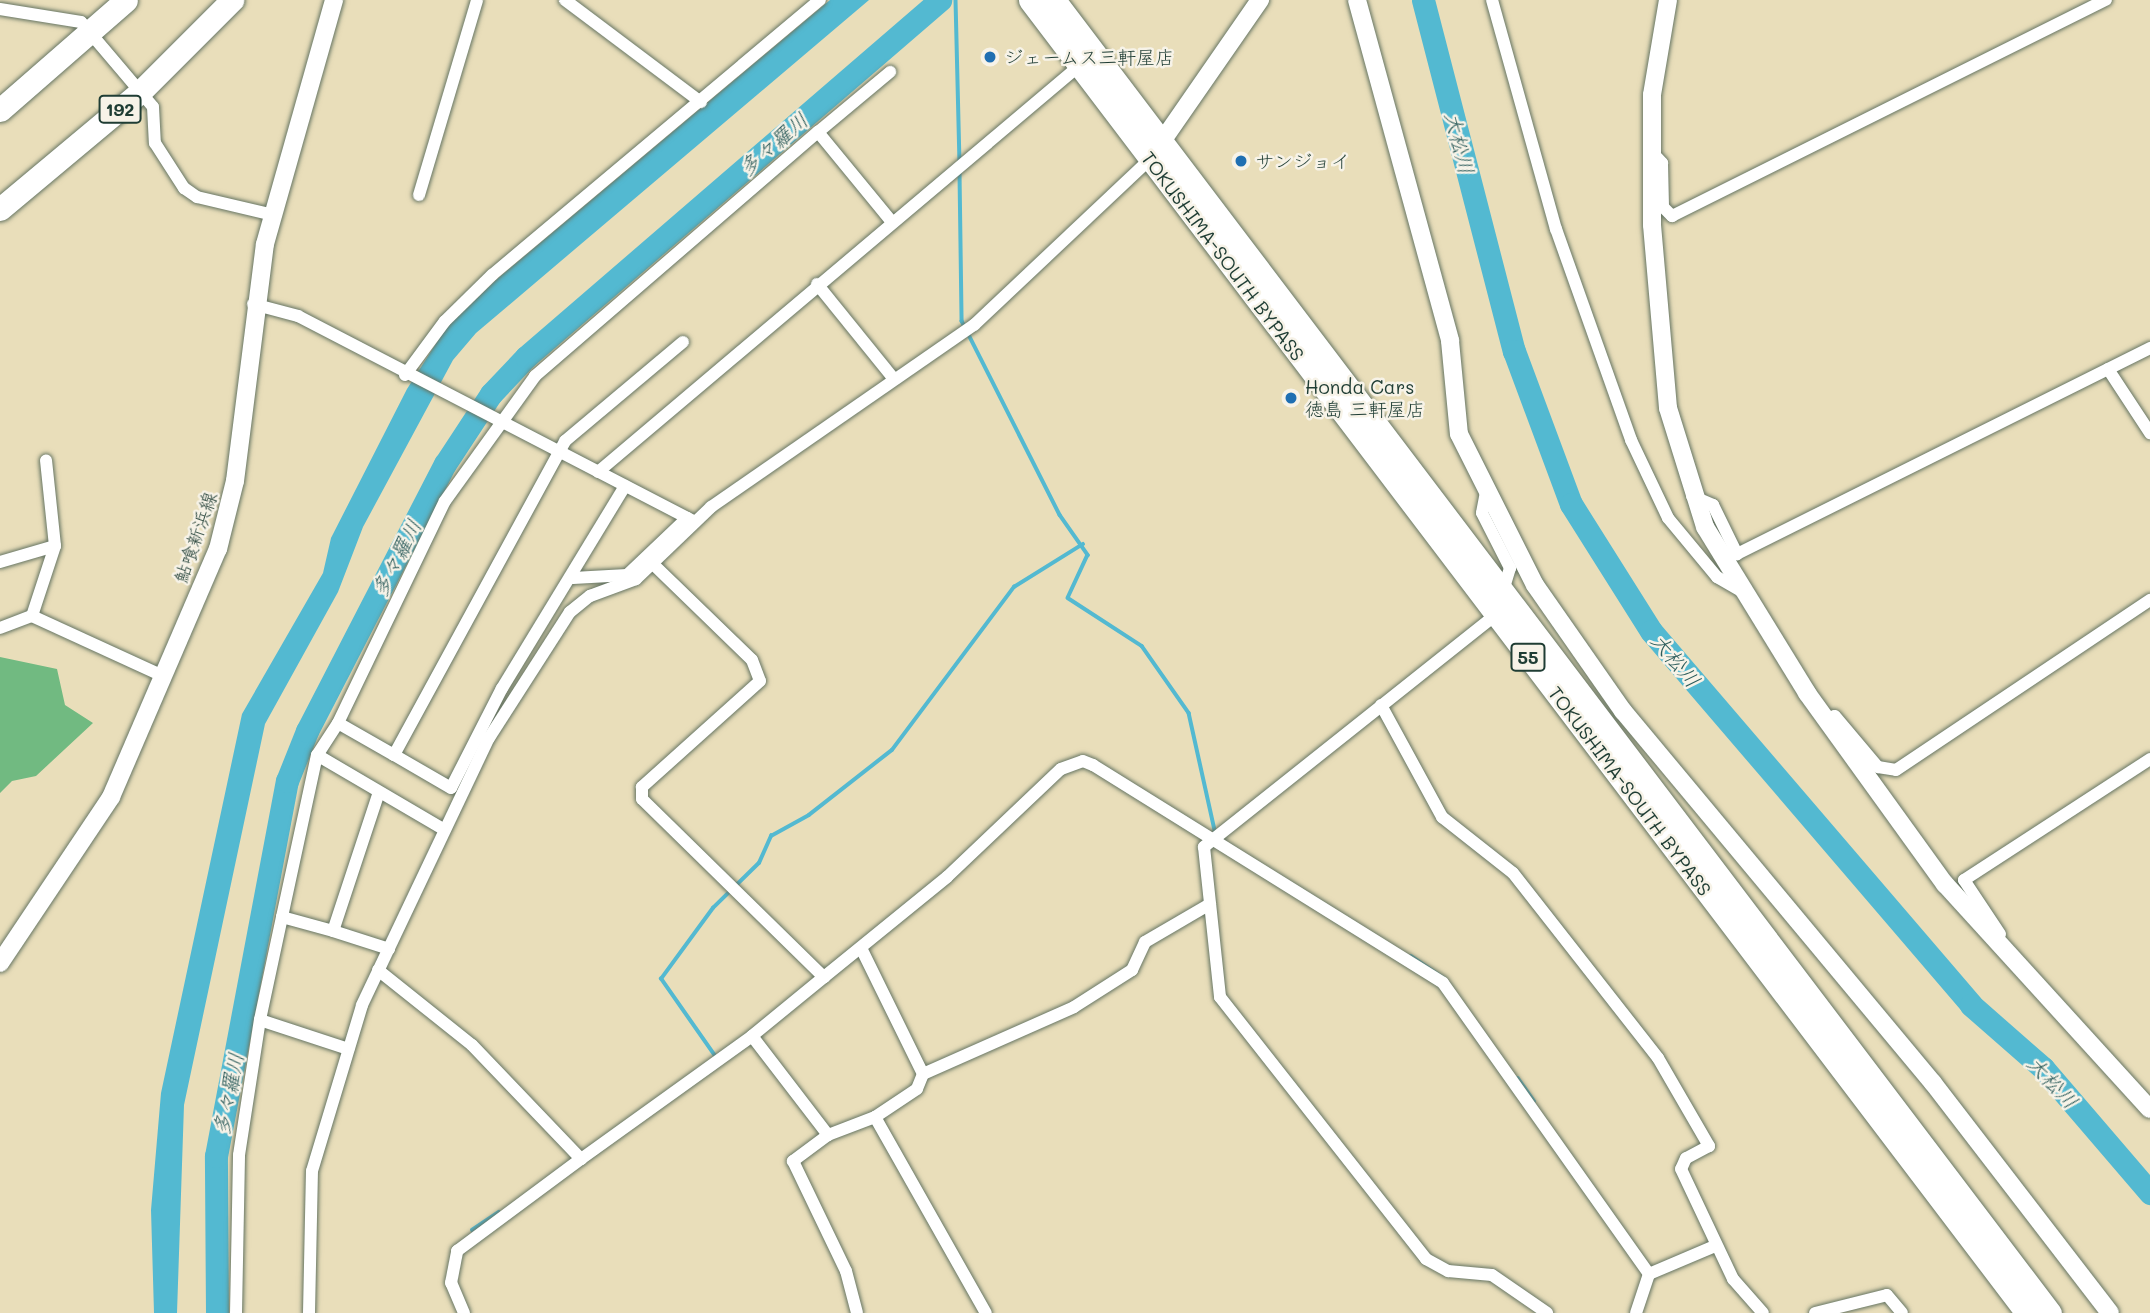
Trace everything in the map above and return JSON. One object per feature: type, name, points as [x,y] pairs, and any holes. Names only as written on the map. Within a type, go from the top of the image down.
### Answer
[{"type":"highway","points":[[0,110],[88,29],[125,0]]},
{"type":"highway","name":"192","points":[[0,209],[141,91],[232,0]]},
{"type":"highway","name":"TOKUSHIMA-SOUTH BYPASS","points":[[1030,0],[1079,66],[1156,151],[1503,593],[2050,1313]]},
{"type":"highway","name":"TOKUSHIMA-SOUTH BYPASS","points":[[1054,0],[1156,151],[1498,617],[2027,1313]]},
{"type":"street","name":"鮎喰新浜線","points":[[0,963],[95,826],[163,676],[228,512],[253,304],[273,215],[334,0]]},
{"type":"street","points":[[419,195],[477,0]]},
{"type":"street","points":[[565,0],[701,102]]},
{"type":"street","points":[[408,376],[467,298],[820,0]]},
{"type":"street","points":[[573,578],[627,575],[691,520],[974,325],[1156,151],[1260,0]]},
{"type":"street","points":[[1357,0],[1450,341],[1460,434],[1486,492],[1535,585],[1623,711],[1933,1083],[2110,1313]]},
{"type":"street","points":[[1492,0],[1556,229],[1631,440],[1668,518],[1717,578],[1741,591]]},
{"type":"street","points":[[1668,0],[1650,150],[1668,408],[1692,496],[1741,591],[1824,719],[1998,949],[2150,1109]]},
{"type":"street","points":[[1650,150],[1662,163],[1663,207],[1672,216],[2106,0]]},
{"type":"street","points":[[0,9],[69,18],[88,29],[153,107],[163,161],[184,188],[197,197],[273,215]]},
{"type":"street","points":[[598,471],[891,221],[1079,66]]},
{"type":"street","points":[[236,1313],[239,1155],[260,1020],[317,755],[338,723],[445,502],[495,419],[554,358],[890,72]]},
{"type":"street","points":[[818,132],[891,221]]},
{"type":"street","points":[[817,284],[894,379]]},
{"type":"street","points":[[253,304],[298,316],[408,376],[691,520]]},
{"type":"street","points":[[394,755],[558,453],[683,342]]},
{"type":"street","points":[[1692,496],[1713,505],[1737,554],[2150,348]]},
{"type":"street","points":[[2108,369],[2150,433]]},
{"type":"street","points":[[32,616],[55,546],[46,460]]},
{"type":"street","points":[[338,723],[452,788],[502,688],[573,578],[625,486]]},
{"type":"street","points":[[1206,839],[1498,617],[1510,568],[1482,513],[1486,492]]},
{"type":"street","points":[[309,1313],[312,1171],[348,1049],[378,970],[489,738],[570,612],[654,565],[691,520]]},
{"type":"street","points":[[0,562],[55,546]]},
{"type":"street","points":[[654,565],[752,660],[760,681],[642,787],[642,799],[824,977]]},
{"type":"street","points":[[1824,719],[1835,716],[1878,767],[1896,770],[2150,600]]},
{"type":"street","points":[[0,628],[32,616],[163,676]]},
{"type":"street","points":[[1381,705],[1442,817],[1513,873],[1658,1058],[1709,1146],[1686,1158],[1681,1169],[1715,1246],[1763,1313]]},
{"type":"street","points":[[317,755],[445,830]]},
{"type":"street","points":[[1998,949],[2004,942],[1964,880],[2150,759]]},
{"type":"street","points":[[464,1313],[451,1283],[457,1251],[752,1037],[861,948],[1072,763],[1093,765],[1206,839],[1443,983],[1649,1274]]},
{"type":"street","points":[[333,931],[379,792]]},
{"type":"street","points":[[1206,839],[1220,997],[1426,1259],[1448,1271],[1492,1275],[1547,1313]]},
{"type":"street","points":[[857,1313],[846,1271],[793,1161],[828,1135],[875,1117],[917,1089],[923,1074],[1074,1007],[1132,970],[1145,942],[1210,904]]},
{"type":"street","points":[[282,917],[388,949]]},
{"type":"street","points":[[861,948],[923,1074]]},
{"type":"street","points":[[378,970],[472,1045],[581,1159]]},
{"type":"street","points":[[260,1020],[348,1049]]},
{"type":"street","points":[[752,1037],[828,1135]]},
{"type":"street","points":[[875,1117],[986,1313]]},
{"type":"street","points":[[1636,1313],[1649,1274],[1715,1246]]},
{"type":"street","points":[[1815,1313],[1887,1295],[1902,1313]]},
{"type":"green space","points":[[0,657],[57,669],[65,705],[93,723],[36,776],[12,781],[0,793]]},
{"type":"water","points":[[830,0],[869,0],[476,333],[453,360],[363,527],[338,592],[265,724],[184,1105],[177,1313],[154,1313],[151,1210],[161,1093],[242,714],[323,573],[331,538],[407,389],[446,328],[496,280]]},
{"type":"waterway","name":"多々羅川","points":[[217,1313],[216,1156],[287,781],[307,731],[445,464],[491,394],[526,357],[940,0]]},
{"type":"waterway","points":[[956,0],[960,161]]},
{"type":"waterway","name":"大松川","points":[[1423,0],[1514,351],[1571,504],[1651,631],[1971,1005],[2043,1068],[2150,1193]]},
{"type":"waterway","points":[[960,173],[962,321],[1060,515],[1088,555],[1068,598],[1142,646],[1189,713],[1216,835]]},
{"type":"waterway","points":[[715,1056],[661,979],[713,908],[759,863],[771,836],[809,815],[892,750],[1014,587],[1083,544]]},
{"type":"waterway","points":[[1411,956],[1445,979]]},
{"type":"waterway","points":[[1518,1078],[1534,1101]]},
{"type":"waterway","points":[[472,1230],[499,1212]]},
{"type":"place","name":"ジェームス三軒屋店","points":[[990,57]]},
{"type":"place","name":"サンジョイ","points":[[1241,161]]},
{"type":"place","name":"Honda Cars 徳島 三軒屋店","points":[[1291,398]]}]
